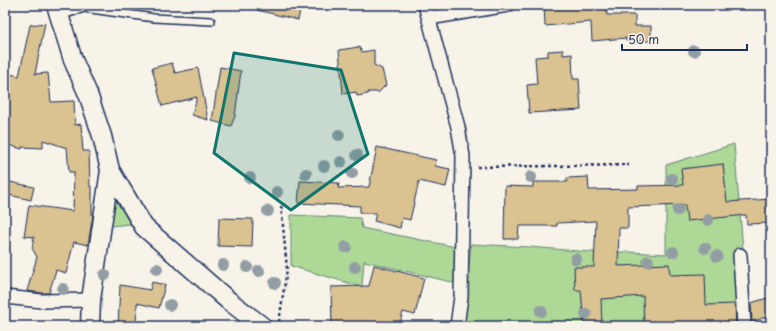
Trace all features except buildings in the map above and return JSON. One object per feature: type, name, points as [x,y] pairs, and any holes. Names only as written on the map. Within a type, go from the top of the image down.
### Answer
[{"type":"street","points":[[425,5],[458,127],[463,156],[461,297],[457,326]]},
{"type":"street","points":[[429,18],[508,5]]},
{"type":"street","points":[[58,10],[73,60],[88,94],[102,136],[110,170],[144,227],[229,301],[262,326]]},
{"type":"street","points":[[90,326],[91,300],[110,170]]},
{"type":"street","points":[[740,255],[744,326]]},
{"type":"street","points":[[5,297],[42,301],[91,300]]},
{"type":"lane","points":[[58,10],[84,8],[154,18],[212,21]]},
{"type":"path","points":[[463,168],[629,165]]},
{"type":"path","points":[[279,326],[287,269],[281,204]]},
{"type":"highlighted area","points":[[234,53],[341,70],[368,154],[291,210],[214,153]]},
{"type":"green space","points":[[734,144],[743,249],[746,326],[637,323],[637,326],[463,326],[471,244],[591,252],[666,254],[666,165]]},
{"type":"green space","points":[[114,190],[131,224],[110,226]]},
{"type":"green space","points":[[291,215],[360,218],[362,228],[456,247],[455,283],[364,261],[362,287],[291,266]]}]
